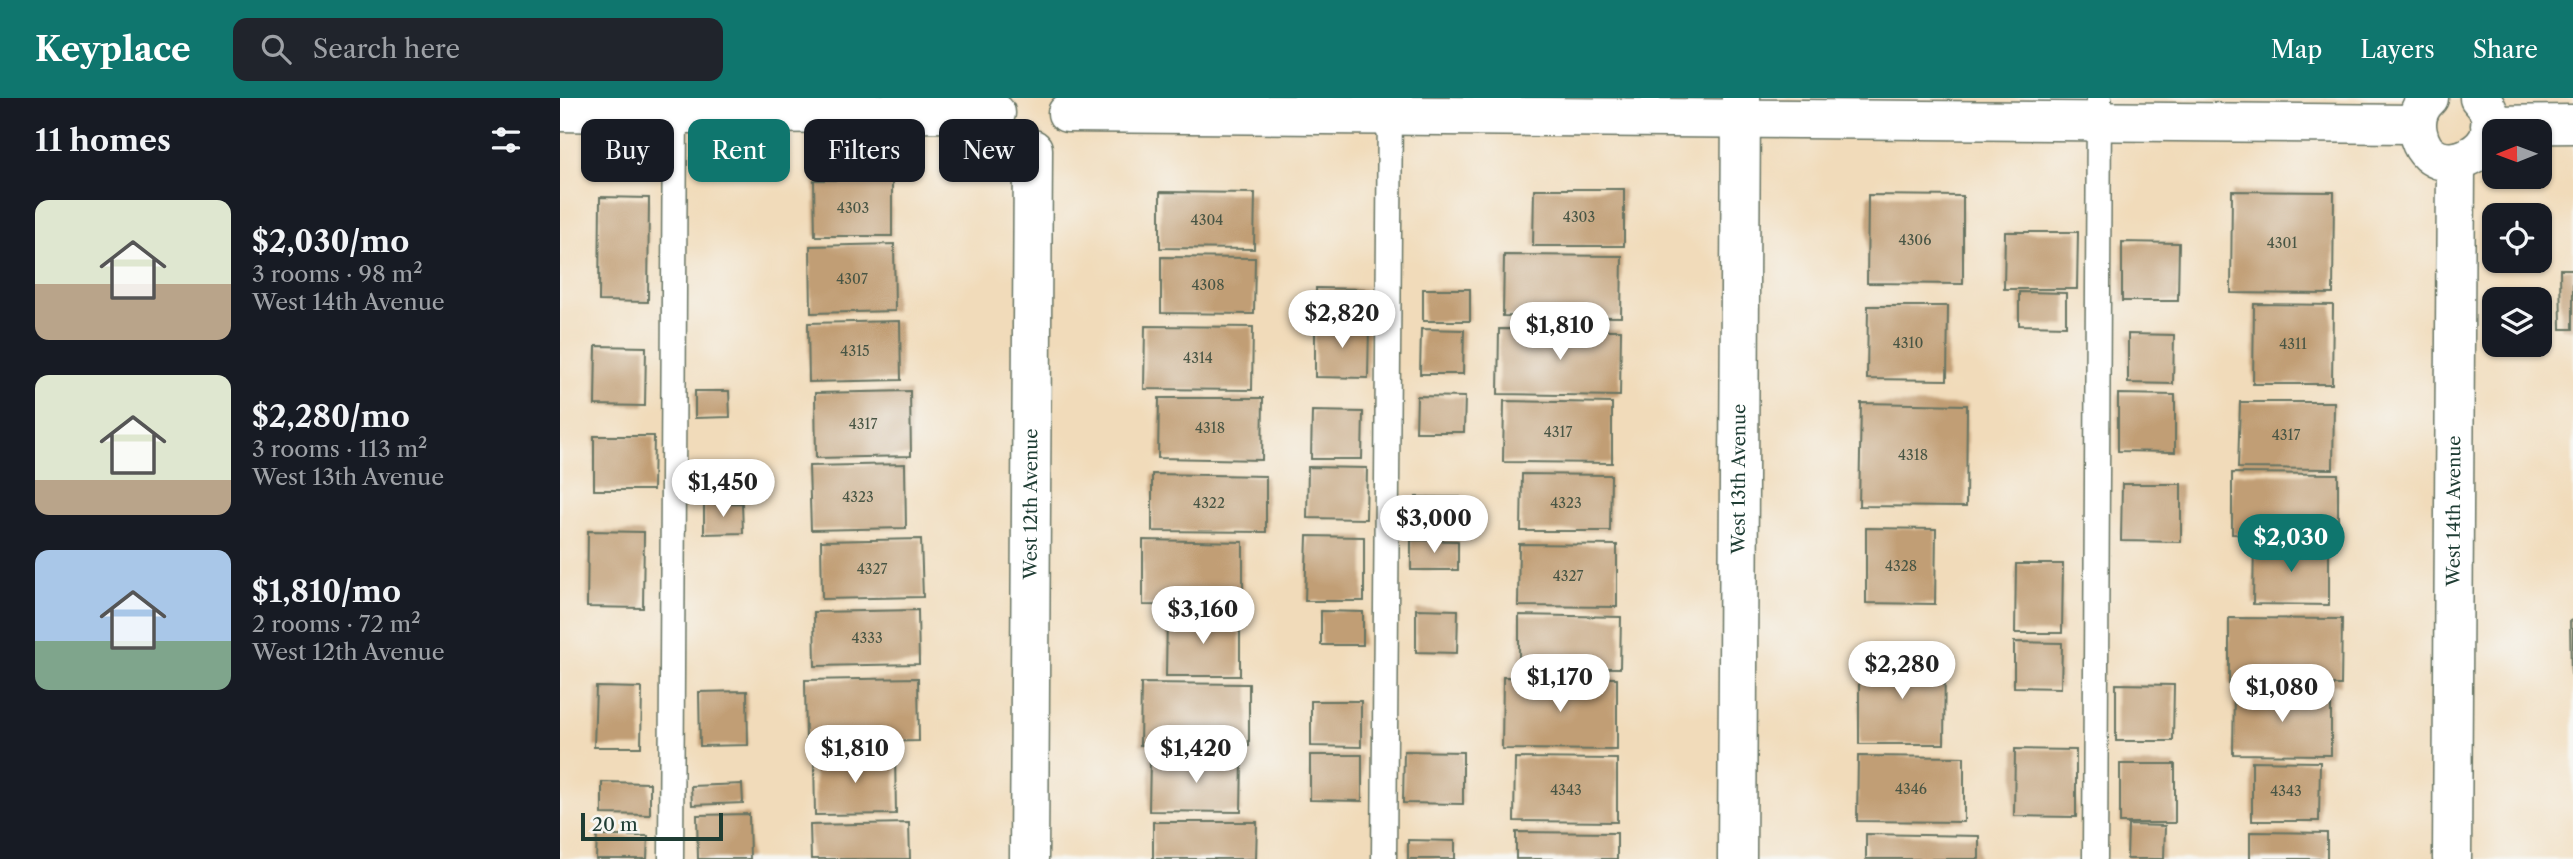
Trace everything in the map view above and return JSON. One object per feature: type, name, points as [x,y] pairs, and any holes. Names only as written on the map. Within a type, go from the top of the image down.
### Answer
[{"type":"street","points":[[560,113],[675,106],[998,105]]},
{"type":"street","points":[[1039,147],[1054,142],[1066,124],[1065,106],[2423,111],[2418,136],[2424,147],[2433,156],[2456,162],[2477,154],[2489,136],[2484,111],[2573,124]]},
{"type":"street","name":"West 13th Avenue","points":[[1737,859],[1741,108]]},
{"type":"street","name":"West 14th Avenue","points":[[2452,859],[2456,162]]},
{"type":"street","name":"West 12th Avenue","points":[[1029,859],[1033,182]]},
{"type":"lane","points":[[671,859],[675,106]]},
{"type":"lane","points":[[1384,859],[1390,107]]},
{"type":"lane","points":[[2095,859],[2100,110]]},
{"type":"building","points":[[814,182],[892,182],[892,236],[815,236]]},
{"type":"building","points":[[1534,189],[1624,189],[1624,246],[1533,246]]},
{"type":"building","points":[[2232,191],[2334,192],[2333,294],[2231,293]]},
{"type":"building","points":[[1160,192],[1255,193],[1254,249],[1160,248]]},
{"type":"building","points":[[1868,195],[1963,196],[1963,284],[1867,283]]},
{"type":"building","points":[[600,197],[649,198],[648,302],[599,301]]},
{"type":"building","points":[[2005,232],[2078,232],[2077,289],[2004,289]]},
{"type":"building","points":[[2122,242],[2179,243],[2178,301],[2122,301]]},
{"type":"building","points":[[894,244],[895,311],[811,313],[810,246]]},
{"type":"building","points":[[1504,255],[1622,256],[1621,317],[1503,316]]},
{"type":"building","points":[[1161,257],[1255,258],[1254,314],[1161,313]]},
{"type":"building","points":[[2560,269],[2573,269],[2573,329],[2561,329]]},
{"type":"building","points":[[1316,288],[1364,289],[1363,315],[1317,315]]},
{"type":"building","points":[[1423,289],[1470,289],[1470,321],[1423,321]]},
{"type":"building","points":[[2019,292],[2066,293],[2066,326],[2019,325]]},
{"type":"building","points":[[2254,304],[2333,305],[2332,384],[2253,384]]},
{"type":"building","points":[[1868,306],[1948,306],[1947,380],[1867,379]]},
{"type":"building","points":[[900,321],[901,380],[809,382],[808,323]]},
{"type":"building","points":[[1315,323],[1369,324],[1368,378],[1315,377]]},
{"type":"building","points":[[1145,326],[1253,327],[1252,390],[1144,389]]},
{"type":"building","points":[[1421,329],[1464,330],[1463,374],[1420,374]]},
{"type":"building","points":[[1499,329],[1621,330],[1620,396],[1498,394]]},
{"type":"building","points":[[2128,334],[2174,335],[2173,384],[2128,383]]},
{"type":"building","points":[[596,346],[646,347],[645,406],[595,405]]},
{"type":"building","points":[[695,391],[729,391],[730,417],[695,418]]},
{"type":"building","points":[[910,391],[911,456],[816,458],[815,393]]},
{"type":"building","points":[[2118,394],[2175,395],[2175,452],[2118,451]]},
{"type":"building","points":[[1417,396],[1465,397],[1464,432],[1416,432]]},
{"type":"building","points":[[1159,398],[1263,398],[1262,460],[1158,458]]},
{"type":"building","points":[[1504,401],[1612,403],[1612,463],[1503,462]]},
{"type":"building","points":[[2240,402],[2334,402],[2333,469],[2238,468]]},
{"type":"building","points":[[1861,403],[1967,405],[1966,507],[1859,506]]},
{"type":"building","points":[[1312,411],[1363,412],[1362,459],[1311,459]]},
{"type":"building","points":[[594,436],[654,436],[653,490],[594,490]]},
{"type":"building","points":[[905,464],[906,528],[811,530],[809,466]]},
{"type":"building","points":[[1308,467],[1367,468],[1366,519],[1307,518]]},
{"type":"building","points":[[2232,473],[2338,474],[2338,535],[2232,534]]},
{"type":"building","points":[[1152,474],[1266,476],[1266,532],[1152,531]]},
{"type":"building","points":[[1522,474],[1611,475],[1610,531],[1521,531]]},
{"type":"building","points":[[2122,484],[2181,484],[2181,542],[2121,541]]},
{"type":"building","points":[[1416,497],[1460,497],[1460,533],[1416,533]]},
{"type":"building","points":[[742,503],[743,533],[704,534],[704,504]]},
{"type":"building","points":[[1866,528],[1936,529],[1935,604],[1866,603]]},
{"type":"building","points":[[588,531],[644,532],[643,608],[587,607]]},
{"type":"building","points":[[1307,536],[1364,537],[1364,601],[1305,601]]},
{"type":"building","points":[[921,539],[923,597],[822,599],[821,541]]},
{"type":"building","points":[[1143,540],[1243,542],[1243,606],[1143,605]]},
{"type":"building","points":[[1411,540],[1458,541],[1458,570],[1411,570]]},
{"type":"building","points":[[2254,543],[2329,544],[2329,605],[2253,604]]},
{"type":"building","points":[[1519,544],[1617,545],[1617,607],[1518,606]]},
{"type":"building","points":[[2016,564],[2063,564],[2062,633],[2015,633]]},
{"type":"building","points":[[1416,609],[1458,610],[1457,653],[1416,652]]},
{"type":"building","points":[[918,610],[919,664],[815,666],[814,612]]},
{"type":"building","points":[[1321,611],[1363,612],[1363,645],[1321,645]]},
{"type":"building","points":[[1519,615],[1621,617],[1620,668],[1519,667]]},
{"type":"building","points":[[1167,616],[1240,616],[1240,676],[1166,676]]},
{"type":"building","points":[[2229,618],[2342,619],[2341,685],[2229,684]]},
{"type":"building","points":[[2573,620],[2573,674],[2571,674],[2570,621]]},
{"type":"building","points":[[2014,642],[2062,643],[2061,688],[2014,687]]},
{"type":"building","points":[[1859,658],[1945,659],[1944,744],[1859,744]]},
{"type":"building","points":[[1503,677],[1617,678],[1617,750],[1502,749]]},
{"type":"building","points":[[918,678],[919,741],[806,743],[805,680]]},
{"type":"building","points":[[1141,683],[1249,684],[1249,746],[1140,745]]},
{"type":"building","points":[[2116,684],[2174,685],[2173,741],[2116,741]]},
{"type":"building","points":[[596,687],[642,688],[641,747],[594,747]]},
{"type":"building","points":[[747,691],[748,745],[700,746],[699,692]]},
{"type":"building","points":[[2234,692],[2331,693],[2331,755],[2233,754]]},
{"type":"building","points":[[1311,701],[1361,701],[1361,747],[1311,746]]},
{"type":"building","points":[[2015,749],[2076,750],[2076,817],[2014,816]]},
{"type":"building","points":[[1404,751],[1463,752],[1463,804],[1403,803]]},
{"type":"building","points":[[895,754],[896,814],[815,815],[814,756]]},
{"type":"building","points":[[1310,755],[1362,755],[1362,801],[1310,800]]},
{"type":"building","points":[[1858,756],[1964,757],[1964,822],[1857,821]]},
{"type":"building","points":[[1150,757],[1242,758],[1241,812],[1149,811]]},
{"type":"building","points":[[1515,758],[1617,759],[1617,822],[1514,821]]},
{"type":"building","points":[[2252,761],[2320,762],[2319,821],[2252,821]]},
{"type":"building","points":[[2120,764],[2175,764],[2175,823],[2120,823]]},
{"type":"building","points":[[602,782],[650,783],[650,815],[602,814]]},
{"type":"building","points":[[742,784],[743,803],[692,805],[691,786]]},
{"type":"building","points":[[749,814],[750,859],[698,859],[697,815]]},
{"type":"building","points":[[1153,822],[1257,822],[1256,859],[1153,859]]},
{"type":"building","points":[[909,823],[910,859],[811,859],[810,825]]},
{"type":"building","points":[[2128,825],[2165,826],[2164,859],[2127,859]]},
{"type":"building","points":[[1516,832],[1617,833],[1617,859],[1516,859]]},
{"type":"building","points":[[2250,832],[2327,833],[2327,859],[2250,859]]},
{"type":"building","points":[[1866,834],[1979,836],[1979,859],[1866,859]]},
{"type":"building","points":[[597,836],[648,836],[647,859],[596,859]]},
{"type":"building","points":[[1408,840],[1455,841],[1455,859],[1408,859]]}]
